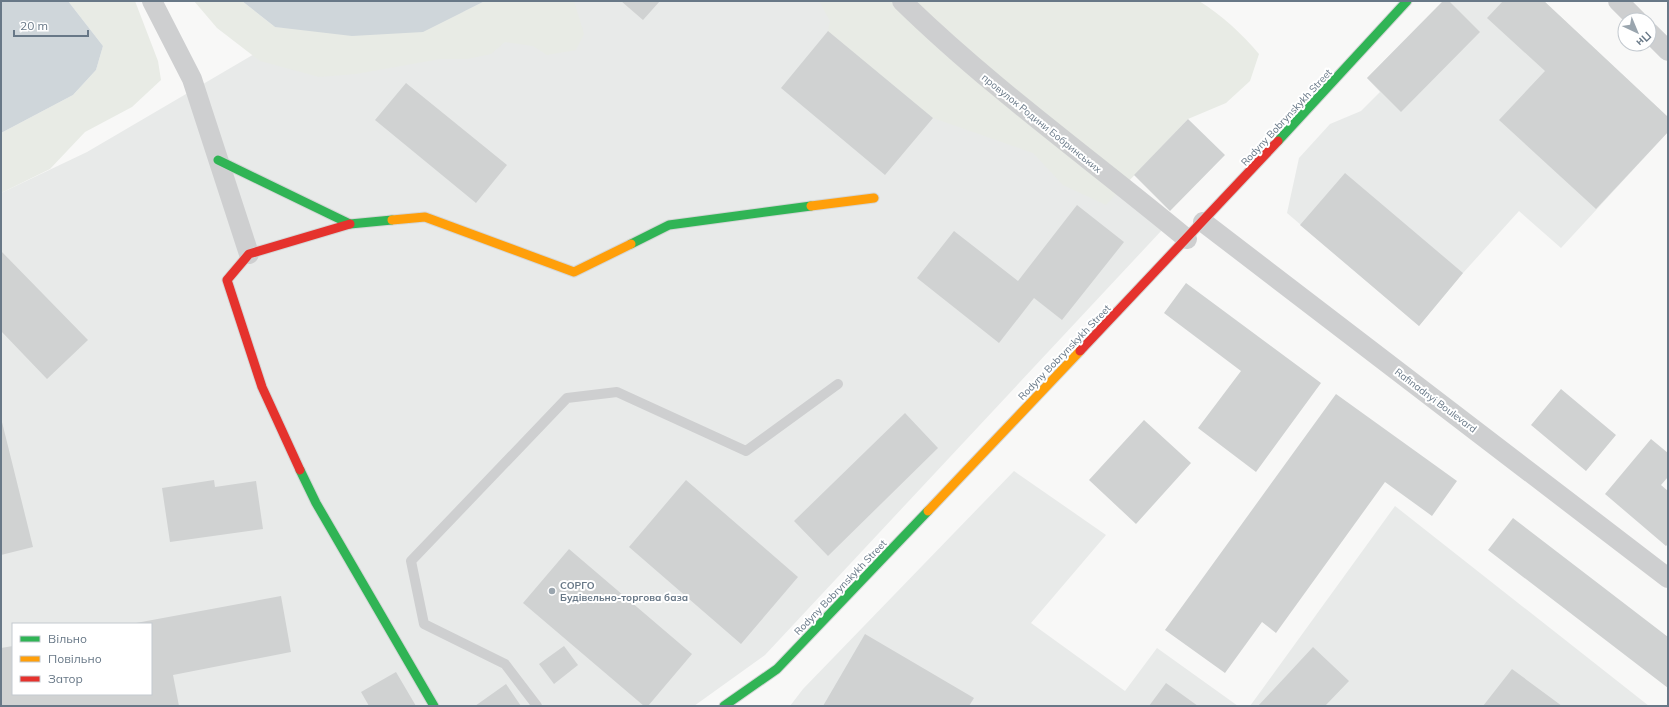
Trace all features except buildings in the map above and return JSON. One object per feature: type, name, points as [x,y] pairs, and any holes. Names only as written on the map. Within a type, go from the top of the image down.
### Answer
[{"type":"street","points":[[152,1],[192,79],[249,254]]},
{"type":"street","name":"провулок Родини Бобринських","points":[[902,1],[931,29],[1020,106],[1187,239]]},
{"type":"street","name":"Rodyny Bobrynskykh Street","points":[[724,706],[777,669],[1187,239],[1407,1]]},
{"type":"street","points":[[1618,1],[1629,12]]},
{"type":"street","points":[[1657,40],[1668,51]]},
{"type":"street","points":[[218,160],[350,224]]},
{"type":"street","points":[[434,706],[316,503],[262,387],[227,280],[249,254],[350,224],[425,217],[574,272],[669,225],[874,198]]},
{"type":"street","name":"Rafinadnyi Boulevard","points":[[1203,222],[1668,578]]},
{"type":"lane","points":[[537,706],[505,664],[424,624],[411,561],[567,398],[617,392],[746,451],[838,384]]},
{"type":"shaded area","points":[[1,1],[68,1],[103,46],[96,70],[73,95],[1,133]]},
{"type":"shaded area","points":[[68,1],[135,1],[158,61],[161,80],[132,107],[85,132],[50,169],[1,193],[1,133],[73,95],[96,70],[103,46]]},
{"type":"shaded area","points":[[194,1],[242,1],[275,27],[423,32],[485,1],[574,1],[584,34],[576,50],[547,55],[533,46],[505,42],[491,54],[467,59],[440,59],[356,74],[319,77],[260,61],[217,28]]},
{"type":"shaded area","points":[[242,1],[485,1],[423,32],[352,36],[275,27]]},
{"type":"shaded area","points":[[522,1],[894,1],[1162,230],[765,655],[694,706],[1,706],[1,193],[87,152],[263,49]]},
{"type":"shaded area","points":[[819,1],[1199,1],[1216,12],[1231,25],[1259,54],[1250,81],[1226,103],[1188,119],[1106,205],[1063,185],[1033,153],[933,118],[828,31],[830,21]]},
{"type":"shaded area","points":[[1443,1],[1544,1],[1668,117],[1668,132],[1561,248],[1519,211],[1463,273],[1419,326],[1287,213],[1299,158],[1330,124],[1361,111],[1380,92],[1367,78]]},
{"type":"shaded area","points":[[1014,471],[1106,535],[1031,623],[1125,691],[1157,648],[1238,706],[790,706],[803,689]]},
{"type":"shaded area","points":[[1395,506],[1649,706],[1250,706]]},
{"type":"traffic: fast","points":[[1278,141],[1407,1]]},
{"type":"traffic: fast","points":[[218,160],[350,224],[392,220]]},
{"type":"traffic: fast","points":[[631,244],[669,225],[811,206]]},
{"type":"traffic: fast","points":[[300,470],[316,503],[434,706]]},
{"type":"traffic: fast","points":[[724,706],[777,669],[928,511]]},
{"type":"traffic: slow","points":[[811,206],[874,198]]},
{"type":"traffic: slow","points":[[392,220],[425,217],[574,272],[631,244]]},
{"type":"traffic: slow","points":[[928,511],[1080,351]]},
{"type":"traffic: jam","points":[[1080,351],[1278,141]]},
{"type":"traffic: jam","points":[[300,470],[262,387],[227,280],[249,254],[350,224]]},
{"type":"place","name":"СОРГО Будівельно-торгова база","points":[[552,591]]}]
